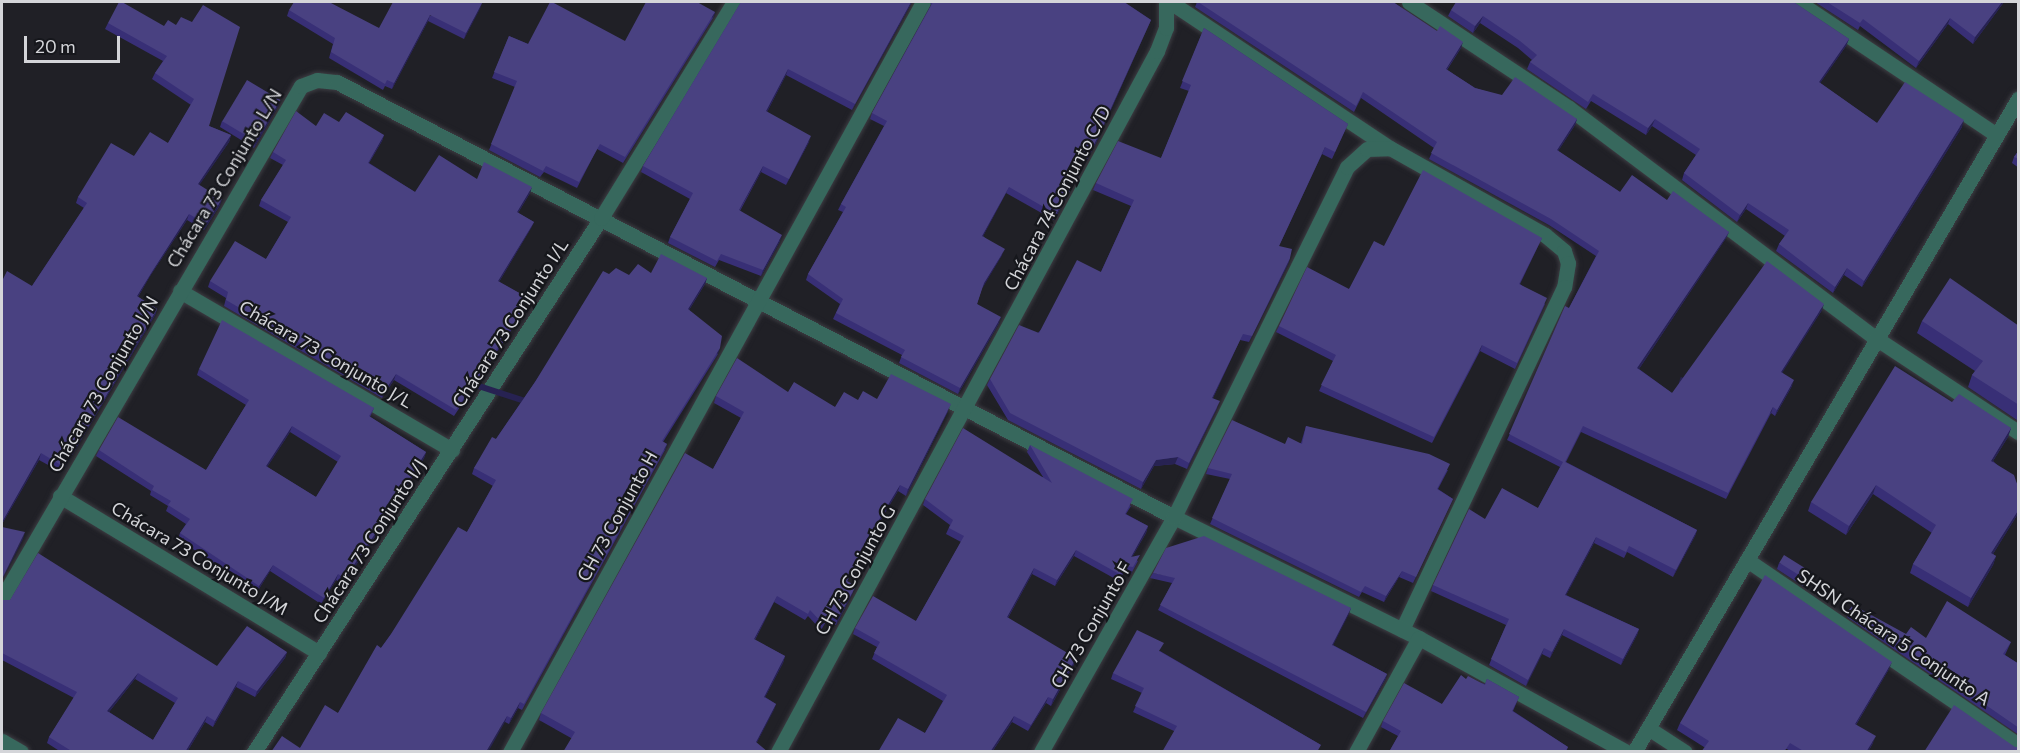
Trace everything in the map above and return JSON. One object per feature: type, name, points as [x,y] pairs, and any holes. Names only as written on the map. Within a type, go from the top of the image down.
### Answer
[{"type":"street","name":"Chácara 73 Conjunto I/L","points":[[452,450],[601,218],[734,2]]},
{"type":"street","name":"CH 73 Conjunto H","points":[[510,752],[923,2]]},
{"type":"street","points":[[1168,2],[1390,148],[1545,235],[1564,251],[1568,263],[1564,287],[1402,630]]},
{"type":"street","name":"Chácara 74 Conjunto C/D","points":[[966,408],[1157,51],[1166,28],[1168,2]]},
{"type":"street","points":[[1409,2],[1569,108],[1877,339],[2019,432]]},
{"type":"street","points":[[1798,2],[1998,135]]},
{"type":"street","name":"Chácara 73 Conjunto L/N","points":[[180,291],[301,87],[317,80],[337,82],[601,218]]},
{"type":"street","points":[[1634,752],[2019,99]]},
{"type":"street","name":"CH 73 Conjunto F","points":[[1041,752],[1174,517],[1347,167],[1367,149],[1390,148]]},
{"type":"street","points":[[601,218],[1174,517],[1419,638],[1626,752]]},
{"type":"street","name":"Chácara 73 Conjunto J/L","points":[[180,291],[452,450]]},
{"type":"street","name":"Chácara 73 Conjunto J/N","points":[[2,598],[180,291]]},
{"type":"street","name":"CH 73 Conjunto G","points":[[778,752],[966,408]]},
{"type":"street","name":"Chácara 73 Conjunto I/J","points":[[254,752],[452,450]]},
{"type":"street","name":"Chácara 73 Conjunto J/M","points":[[60,496],[319,653]]},
{"type":"street","name":"SHSN Chácara 5 Conjunto A","points":[[1747,560],[2019,745]]},
{"type":"street","points":[[1356,752],[1419,638]]},
{"type":"street","points":[[1648,728],[1684,752]]},
{"type":"street","points":[[2,741],[21,752]]},
{"type":"building","points":[[119,2],[164,26],[168,20],[176,25],[181,17],[192,22],[203,5],[240,27],[209,126],[231,135],[198,184],[222,199],[206,224],[189,214],[137,296],[157,309],[68,461],[61,465],[41,453],[2,522],[2,281],[7,271],[32,286],[87,203],[78,197],[111,143],[134,156],[150,132],[168,143],[194,99],[155,73],[167,56],[108,23]]},
{"type":"building","points":[[294,2],[329,2],[379,28],[393,2],[482,3],[466,33],[430,15],[394,83],[387,80],[385,84],[331,52],[335,38],[289,10]]},
{"type":"building","points":[[550,2],[625,41],[646,2],[697,2],[715,12],[625,157],[600,144],[579,182],[546,166],[543,171],[491,144],[517,81],[494,72],[509,36],[528,44]]},
{"type":"building","points":[[741,2],[911,2],[855,104],[788,69],[766,111],[811,136],[789,179],[763,166],[739,210],[782,235],[763,270],[721,254],[717,261],[670,237],[693,193],[643,166]]},
{"type":"building","points":[[933,2],[1124,2],[1151,20],[1098,137],[1056,214],[1009,187],[982,236],[1005,249],[984,283],[977,304],[1001,317],[960,388],[901,357],[905,350],[836,313],[843,299],[808,274],[846,207],[841,204],[887,121],[872,113]]},
{"type":"building","points":[[1198,2],[1393,2],[1437,31],[1440,26],[1463,42],[1446,69],[1475,88],[1502,95],[1515,77],[1577,119],[1557,150],[1620,192],[1632,175],[1667,200],[1673,191],[1729,232],[1637,368],[1672,393],[1767,261],[1824,304],[1781,372],[1794,380],[1777,410],[1773,407],[1728,493],[1583,426],[1565,462],[1697,530],[1676,570],[1629,546],[1626,552],[1596,537],[1565,595],[1639,629],[1623,659],[1564,629],[1552,652],[1544,648],[1528,680],[1491,659],[1509,619],[1433,585],[1469,509],[1485,519],[1502,488],[1538,508],[1563,462],[1509,434],[1565,306],[1569,308],[1599,251],[1551,219],[1431,153],[1437,142],[1363,92],[1356,106]]},
{"type":"building","points":[[1456,2],[1795,2],[1849,39],[1819,82],[1877,123],[1905,82],[1964,120],[1864,281],[1847,268],[1835,287],[1779,244],[1789,230],[1748,203],[1740,215],[1684,173],[1700,149],[1655,119],[1648,128],[1593,94],[1588,102],[1530,62],[1537,55],[1483,16],[1475,26],[1451,10]]},
{"type":"building","points":[[1827,2],[2002,2],[1975,37],[1950,18],[1919,61],[1863,19],[1860,23]]},
{"type":"building","points":[[1204,28],[1348,124],[1335,152],[1325,147],[1279,246],[1292,249],[1290,258],[1252,336],[1243,334],[1212,398],[1220,401],[1189,463],[1178,457],[1156,460],[1143,482],[1010,413],[990,379],[1019,325],[1039,333],[1077,260],[1101,272],[1134,200],[1096,183],[1118,141],[1161,158],[1191,85],[1182,81]]},
{"type":"building","points":[[247,80],[280,100],[256,141],[222,121]]},
{"type":"building","points":[[296,111],[316,126],[324,113],[339,122],[346,112],[384,135],[368,163],[415,192],[439,155],[477,179],[484,162],[532,187],[517,212],[534,222],[498,281],[530,299],[456,410],[396,374],[384,392],[226,300],[228,292],[210,281],[235,241],[266,259],[291,217],[261,200],[286,160],[273,152]]},
{"type":"building","points":[[1423,170],[1542,238],[1519,284],[1547,298],[1517,363],[1482,345],[1434,437],[1321,385],[1336,355],[1279,326],[1307,267],[1349,289],[1374,241],[1384,246]]},
{"type":"building","points":[[661,254],[707,278],[688,309],[722,336],[720,348],[662,441],[667,444],[524,704],[520,702],[511,718],[507,716],[486,752],[271,752],[282,736],[300,748],[325,705],[338,713],[377,645],[381,648],[391,634],[458,527],[467,532],[496,480],[474,468],[492,437],[496,439],[535,382],[603,271],[609,274],[616,268],[629,275],[638,264],[651,273]]},
{"type":"building","points":[[1950,278],[2019,326],[2019,405],[1972,375],[1983,361],[1922,321]]},
{"type":"building","points":[[222,320],[374,408],[369,416],[426,452],[345,578],[338,574],[324,598],[273,565],[259,586],[180,533],[190,519],[168,505],[171,501],[152,490],[154,486],[99,450],[118,417],[206,470],[249,400],[199,369]],"holes":[[[292,426],[341,456],[316,497],[266,466]]]},
{"type":"building","points":[[737,358],[788,392],[794,382],[835,407],[844,392],[858,400],[863,391],[877,399],[891,374],[951,404],[908,489],[900,485],[868,538],[847,581],[856,586],[838,618],[829,613],[823,624],[810,610],[808,614],[777,596],[754,639],[785,656],[764,697],[776,704],[756,742],[768,752],[563,752],[575,732],[541,713],[685,453],[713,469],[744,412],[716,396]]},
{"type":"building","points":[[1895,366],[1952,402],[1959,394],[2011,428],[1991,461],[2014,475],[2019,485],[2019,509],[1991,553],[1996,556],[1971,598],[1913,564],[1936,525],[1876,485],[1849,526],[1811,502]]},
{"type":"building","points":[[1232,420],[1285,444],[1288,437],[1302,444],[1306,426],[1429,454],[1450,464],[1437,489],[1453,499],[1416,577],[1402,571],[1386,596],[1365,586],[1361,592],[1212,518],[1232,474],[1208,468]]},
{"type":"building","points":[[963,428],[1052,483],[1030,445],[1133,499],[1125,514],[1148,526],[1131,557],[1140,555],[1133,567],[1126,566],[1121,575],[1076,550],[1057,580],[1034,568],[1007,617],[1076,658],[1053,699],[1048,697],[1031,725],[1014,716],[990,752],[878,752],[898,718],[925,733],[947,695],[874,653],[880,642],[855,628],[873,596],[916,621],[964,536],[949,528],[953,520],[925,499]]},
{"type":"building","points":[[2,527],[25,532],[2,579]]},
{"type":"building","points":[[1204,536],[1351,608],[1332,645],[1387,674],[1366,712],[1160,605],[1175,578],[1153,573],[1166,548]]},
{"type":"building","points":[[38,553],[217,666],[247,626],[287,652],[257,691],[238,681],[215,721],[207,716],[185,752],[73,752],[49,737],[77,692],[2,653],[2,600],[10,600]],"holes":[[[138,673],[178,698],[153,740],[107,711]]]},
{"type":"building","points":[[1784,555],[1813,573],[1808,581],[1779,563]]},
{"type":"building","points":[[1765,575],[1892,662],[1855,724],[1876,736],[1866,752],[1805,752],[1790,743],[1784,752],[1701,752],[1709,741],[1680,723]]},
{"type":"building","points":[[1947,601],[2011,642],[2003,654],[2019,664],[2019,728],[1849,610],[1853,605],[1906,634],[1911,627],[1926,638]]},
{"type":"building","points":[[1137,630],[1164,643],[1159,651],[1321,745],[1317,752],[1162,752],[1177,726],[1135,706],[1144,688],[1113,673]]},
{"type":"building","points":[[1461,675],[1485,685],[1487,679],[1519,697],[1512,711],[1568,747],[1565,752],[1389,752],[1401,731],[1383,721],[1404,683],[1442,704]]},
{"type":"building","points":[[1954,705],[2015,747],[2019,747],[2019,752],[1924,752]]}]
